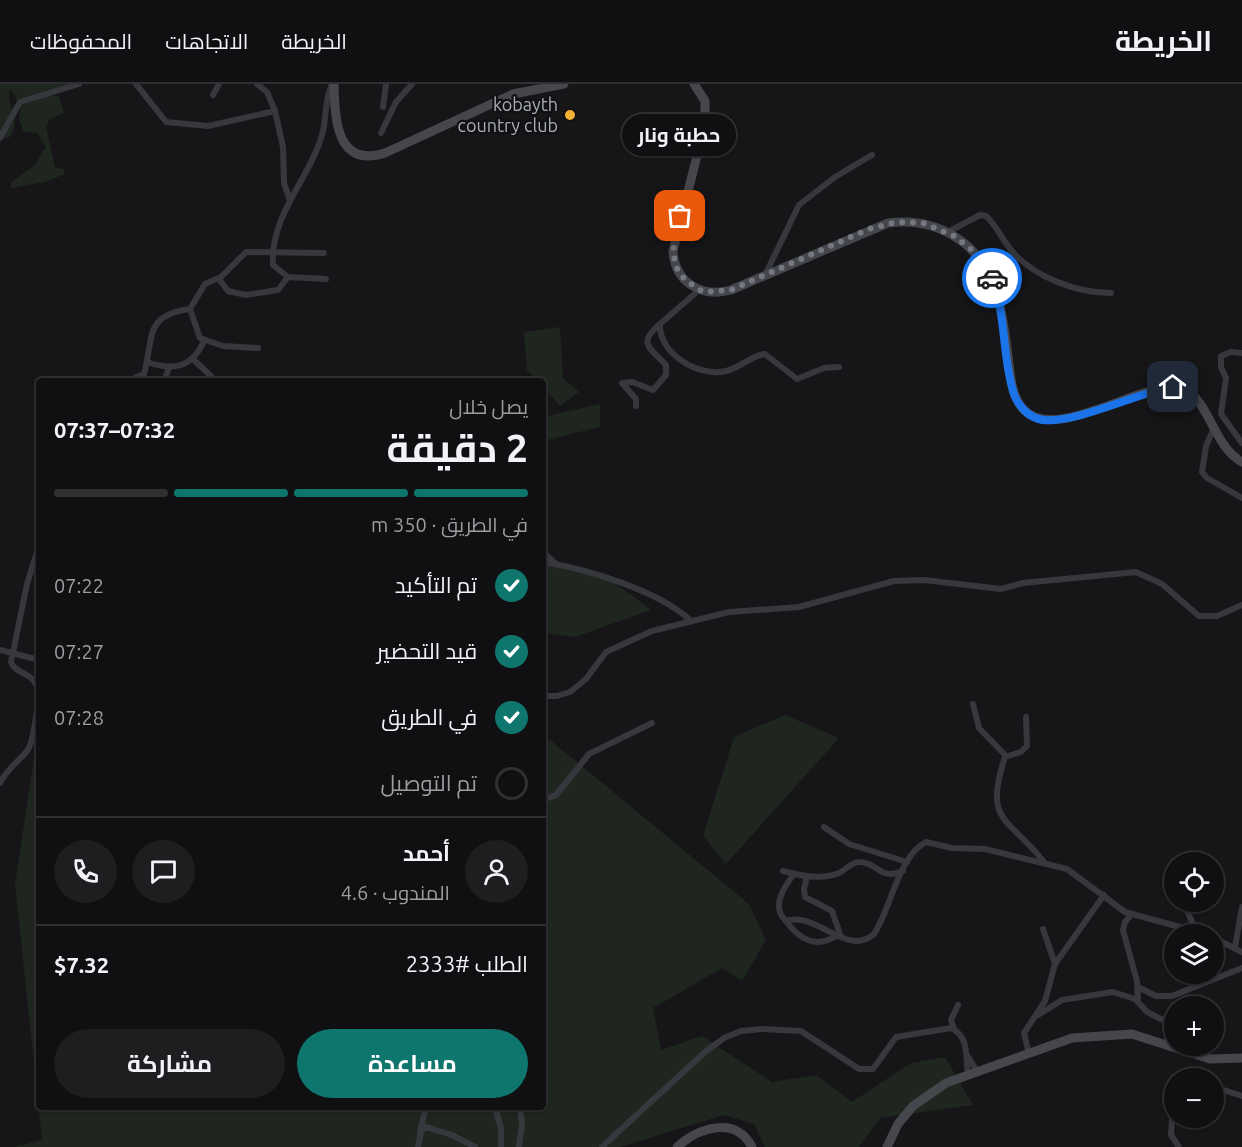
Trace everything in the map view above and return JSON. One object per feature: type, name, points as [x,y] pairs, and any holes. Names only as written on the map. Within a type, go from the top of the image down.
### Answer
[{"type":"main road","points":[[333,84],[335,122],[339,136],[354,150],[372,156],[385,153],[513,94],[564,84]]},
{"type":"main road","points":[[694,84],[705,101],[705,124],[673,251],[680,274],[699,290],[721,292],[888,223],[923,223],[948,232],[972,249],[989,273],[996,289],[1013,391],[1025,412],[1037,419],[1069,418],[1156,389],[1173,387],[1185,390],[1196,397],[1225,450],[1242,462]]},
{"type":"main road","points":[[887,1147],[898,1124],[921,1098],[972,1072],[1029,1055],[1072,1038],[1115,1034],[1140,1035],[1164,1042]]},
{"type":"main road","points":[[1202,1056],[1210,1059],[1242,1058]]},
{"type":"main road","points":[[677,1147],[691,1135],[712,1127],[735,1131],[743,1135],[752,1147]]},
{"type":"street","points":[[0,138],[20,102],[79,84]]},
{"type":"street","points":[[136,84],[166,122],[208,126],[275,111]]},
{"type":"street","points":[[213,95],[219,84]]},
{"type":"street","points":[[257,84],[267,92],[275,111],[283,147],[284,183],[289,198]]},
{"type":"street","points":[[326,279],[288,277],[272,265],[284,210],[322,135],[327,98],[333,84]]},
{"type":"street","points":[[383,107],[386,84]]},
{"type":"street","points":[[381,133],[396,102],[412,84]]},
{"type":"street","points":[[766,273],[799,205],[835,177],[872,155]]},
{"type":"street","points":[[948,232],[980,215],[986,216],[1011,250],[1030,267],[1079,288],[1111,293]]},
{"type":"street","points":[[258,348],[234,348],[204,341],[196,332],[190,309],[205,284],[219,279],[243,253],[324,253]]},
{"type":"street","points":[[219,279],[228,291],[246,295],[278,290],[288,277]]},
{"type":"street","points":[[636,406],[636,399],[622,383],[632,382],[653,390],[666,375],[666,365],[651,353],[647,342],[650,333],[699,290]]},
{"type":"street","points":[[136,378],[143,375],[152,332],[158,319],[169,313],[190,309]]},
{"type":"street","points":[[660,324],[660,334],[666,346],[682,360],[703,370],[730,370],[765,354],[797,380],[824,368],[839,367]]},
{"type":"street","points":[[147,362],[169,368],[181,366],[193,358],[204,341]]},
{"type":"street","points":[[1241,441],[1221,414],[1226,378],[1220,361],[1226,353],[1242,353]]},
{"type":"street","points":[[193,358],[213,378]]},
{"type":"street","points":[[165,378],[169,368]]},
{"type":"street","points":[[1213,430],[1204,453],[1202,472],[1242,498]]},
{"type":"street","points":[[546,555],[556,564]]},
{"type":"street","points":[[36,556],[27,584],[12,653],[13,667],[32,676],[36,686]]},
{"type":"street","points":[[546,562],[635,588],[668,602],[690,620]]},
{"type":"street","points":[[546,696],[564,694],[578,687],[613,647],[652,630],[729,612],[799,607],[894,581],[934,580],[1001,589],[1023,583],[1130,572],[1143,574],[1162,584],[1199,616],[1217,616],[1242,605]]},
{"type":"street","points":[[0,650],[36,659]]},
{"type":"street","points":[[973,704],[979,728],[1006,756]]},
{"type":"street","points":[[0,783],[12,765],[31,745],[36,712]]},
{"type":"street","points":[[1006,756],[1021,752],[1027,746],[1026,717]]},
{"type":"street","points":[[546,799],[556,795],[589,754],[651,723]]},
{"type":"street","points":[[1006,756],[996,794],[997,808],[1002,818],[1029,843],[1044,863]]},
{"type":"street","points":[[824,827],[849,844],[907,862]]},
{"type":"street","points":[[786,921],[809,920],[838,936],[862,940],[874,934],[907,862],[916,849],[926,842],[952,848],[975,848],[1067,870],[1132,914],[1170,924]]},
{"type":"street","points":[[783,870],[807,876],[835,875],[851,864],[860,862],[890,875],[903,871]]},
{"type":"street","points":[[794,874],[783,890],[779,903],[781,915],[799,937],[811,942],[826,941],[838,936]]},
{"type":"street","points":[[807,876],[805,897],[832,911],[838,936]]},
{"type":"street","points":[[1029,1055],[1024,1033],[1037,1015],[1055,964],[1104,895]]},
{"type":"street","points":[[1235,948],[1242,907]]},
{"type":"street","points":[[1132,914],[1125,922],[1123,930],[1138,987],[1138,1001]]},
{"type":"street","points":[[1042,929],[1055,964]]},
{"type":"street","points":[[1224,943],[1242,952]]},
{"type":"street","points":[[1138,987],[1156,996],[1172,996],[1242,968]]},
{"type":"street","points":[[1037,1015],[1062,1000],[1105,992],[1119,993],[1138,1001],[1149,1013],[1164,1020]]},
{"type":"street","points":[[958,1005],[951,1020],[954,1029],[962,1036],[972,1072]]},
{"type":"street","points":[[602,1147],[705,1052],[724,1038],[741,1031],[801,1031],[859,1069],[867,1071],[873,1069],[896,1037],[954,1029]]},
{"type":"street","points":[[1224,1091],[1242,1096]]},
{"type":"street","points":[[418,1147],[425,1110]]},
{"type":"street","points":[[496,1110],[501,1128],[501,1147]]},
{"type":"street","points":[[519,1147],[522,1124],[520,1110]]},
{"type":"street","points":[[420,1133],[429,1127],[475,1147]]},
{"type":"street","points":[[1171,1128],[1171,1135],[1179,1147]]},
{"type":"shaded area","points":[[0,84],[77,84],[17,100],[10,89],[14,129],[10,137],[0,139]]},
{"type":"shaded area","points":[[49,95],[59,96],[64,113],[50,119],[46,126],[55,168],[64,169],[65,174],[45,182],[11,188],[11,182],[34,166],[46,147],[37,133],[23,131],[19,117],[21,106],[33,99]]},
{"type":"shaded area","points":[[560,327],[563,378],[579,392],[560,406],[546,390],[546,378],[534,378],[527,370],[524,332]]},
{"type":"shaded area","points":[[600,404],[600,427],[547,440],[546,444],[546,419],[551,415]]},
{"type":"shaded area","points":[[546,564],[611,580],[651,610],[575,637],[546,633]]},
{"type":"shaded area","points":[[785,715],[839,738],[726,864],[703,836],[734,737]]},
{"type":"shaded area","points":[[546,736],[749,904],[766,940],[742,981],[722,968],[653,1008],[661,1050],[702,1036],[772,1082],[816,1075],[852,1102],[911,1063],[945,1057],[973,1105],[880,1118],[859,1147],[765,1147],[754,1124],[724,1115],[620,1147],[14,1147],[42,1140],[39,1110],[546,1110]]},
{"type":"shaded area","points":[[36,745],[36,1083],[15,884]]},
{"type":"way so far","points":[[680,216],[673,251],[676,267],[691,286],[703,292],[731,290],[869,229],[897,222],[923,223],[948,232],[967,244],[977,254],[992,278]]},
{"type":"place","name":"kobayth country club","points":[[570,115]]},
{"type":"place","name":"حطبة ونار","points":[[680,216]]},
{"type":"route","points":[[992,278],[996,289],[1013,391],[1025,412],[1037,419],[1069,418],[1156,389],[1173,387]]}]
